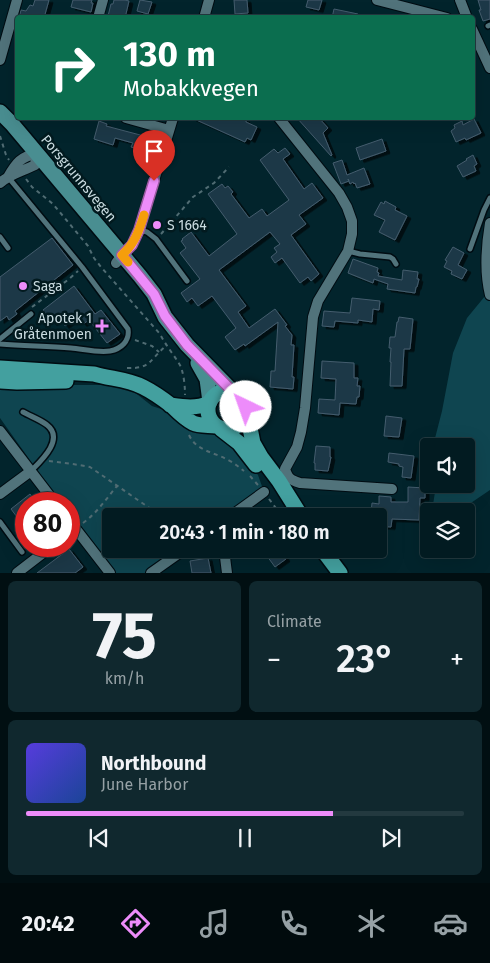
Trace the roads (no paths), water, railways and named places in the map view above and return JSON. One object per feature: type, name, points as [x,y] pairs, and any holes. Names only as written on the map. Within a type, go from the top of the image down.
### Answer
[{"type":"highway","points":[[0,368],[94,374],[105,378]]},
{"type":"highway","points":[[0,381],[43,382],[105,378],[120,379],[144,387],[193,424],[232,429],[245,419],[247,413]]},
{"type":"highway","points":[[170,405],[200,407],[209,403],[220,392],[232,391]]},
{"type":"highway","name":"Porsgrunnsvegen","points":[[232,391],[242,397],[245,402],[253,443],[296,508]]},
{"type":"highway","name":"Porsgrunnsvegen","points":[[209,403],[209,417],[218,427]]},
{"type":"highway","points":[[218,427],[239,443],[289,508]]},
{"type":"highway","points":[[329,558],[340,573]]},
{"type":"main road","name":"Porsgrunnsvegen","points":[[0,112],[12,124],[33,158]]},
{"type":"main road","name":"Porsgrunnsvegen","points":[[0,120],[119,259],[147,300],[165,316],[187,345],[207,379],[209,403]]},
{"type":"main road","name":"Porsgrunnsvegen","points":[[187,345],[232,391]]},
{"type":"street","points":[[0,60],[18,0]]},
{"type":"street","points":[[99,15],[103,0]]},
{"type":"street","points":[[205,15],[209,0]]},
{"type":"street","points":[[377,0],[435,15]]},
{"type":"street","points":[[460,0],[466,15]]},
{"type":"street","points":[[475,33],[486,48],[490,68]]},
{"type":"street","points":[[133,120],[169,130]]},
{"type":"street","points":[[119,259],[132,245],[139,230],[172,120]]},
{"type":"street","points":[[281,120],[339,193],[352,221],[352,234],[348,251],[315,309],[305,408],[297,447],[285,469],[287,476],[292,480],[300,482],[392,489]]},
{"type":"street","points":[[4,180],[14,166],[33,158]]},
{"type":"street","points":[[490,223],[486,255],[486,272],[490,295]]},
{"type":"street","points":[[0,431],[47,492]]},
{"type":"street","points":[[0,494],[31,471]]},
{"type":"street","points":[[242,508],[264,492]]},
{"type":"street","points":[[80,538],[110,573]]},
{"type":"street","points":[[17,573],[38,557]]},
{"type":"street","points":[[151,573],[172,558]]},
{"type":"street","points":[[225,558],[227,573]]},
{"type":"lane","points":[[0,344],[111,351],[120,347],[128,338],[128,329],[82,266],[22,193],[4,180]]},
{"type":"lane","points":[[470,249],[490,198]]},
{"type":"lane","points":[[139,230],[147,232],[156,239],[187,282]]},
{"type":"lane","points":[[0,238],[8,248]]},
{"type":"lane","points":[[348,251],[390,257],[396,264]]},
{"type":"lane","points":[[0,339],[31,314]]},
{"type":"lane","points":[[23,412],[48,425],[52,430],[53,442],[50,452],[31,471]]},
{"type":"lane","points":[[0,522],[15,542]]},
{"type":"place","name":"S 1664","points":[[157,225]]},
{"type":"place","name":"Saga","points":[[23,286]]},
{"type":"place","name":"Apotek 1 Gråtenmoen","points":[[102,326]]}]
